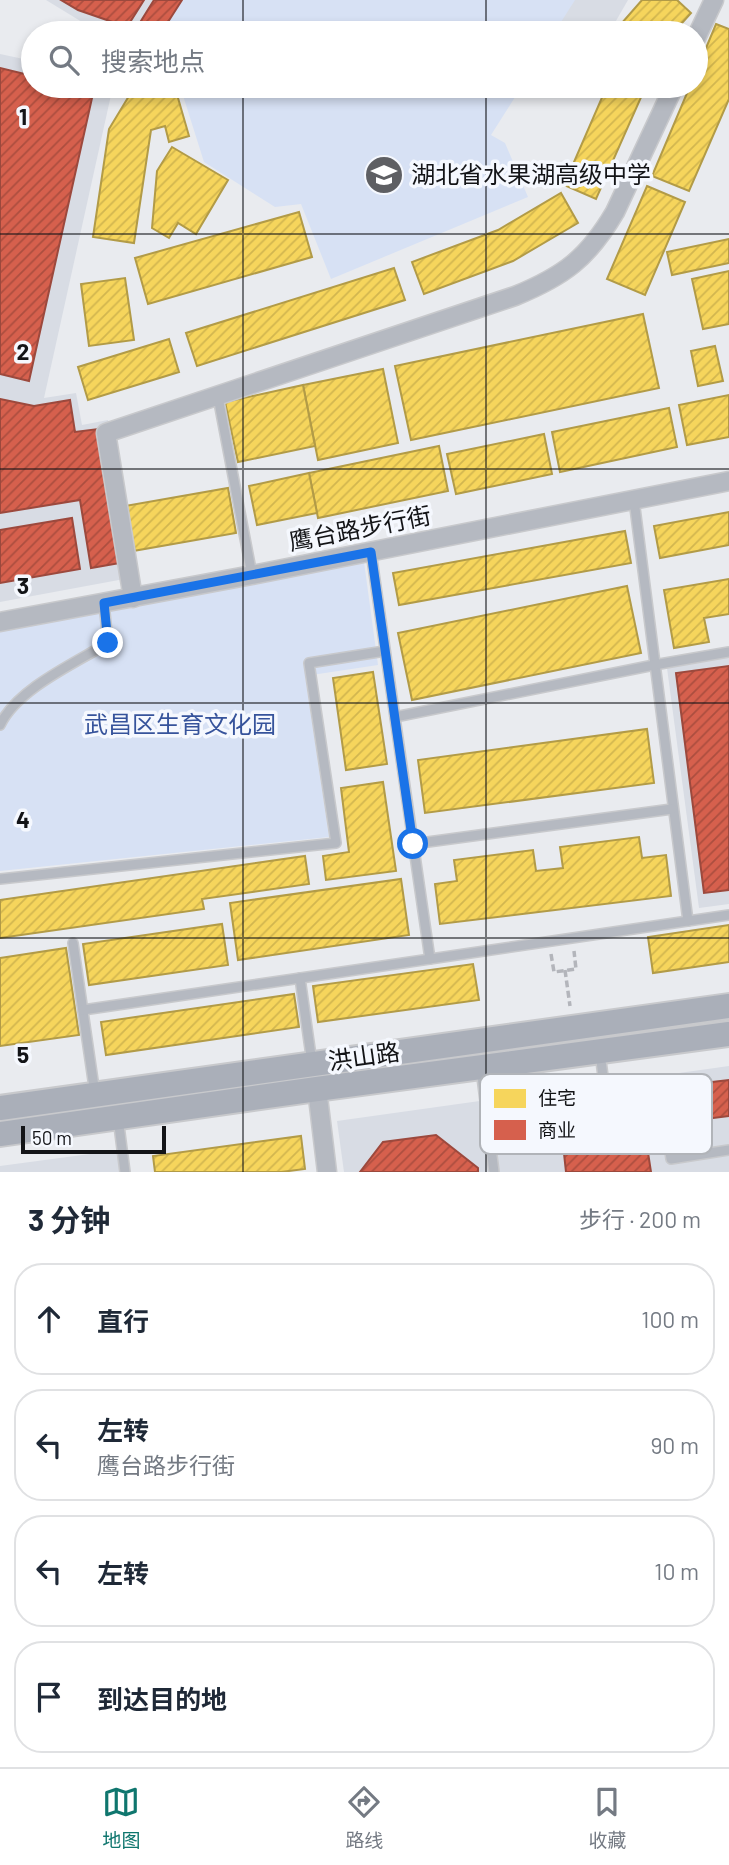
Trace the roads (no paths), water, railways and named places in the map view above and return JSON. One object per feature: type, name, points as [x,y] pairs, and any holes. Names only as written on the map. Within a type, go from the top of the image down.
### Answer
[{"type":"main road","name":"洪山路","points":[[0,1108],[729,1006]]},
{"type":"main road","name":"洪山路","points":[[0,1134],[729,1034]]},
{"type":"street","points":[[704,21],[714,0]]},
{"type":"street","points":[[133,598],[106,433],[547,283],[568,270],[595,243],[615,212],[668,98]]},
{"type":"street","name":"鹰台路步行街","points":[[0,622],[729,481]]},
{"type":"street","points":[[317,1089],[327,1172]]},
{"type":"lane","points":[[218,397],[252,575]]},
{"type":"lane","points":[[634,500],[688,921]]},
{"type":"lane","points":[[371,552],[430,959]]},
{"type":"lane","points":[[0,725],[11,707],[20,700],[50,678],[108,643],[104,603]]},
{"type":"lane","points":[[0,879],[336,843],[309,663],[385,651]]},
{"type":"lane","points":[[395,717],[729,652]]},
{"type":"lane","points":[[413,844],[672,809]]},
{"type":"lane","points":[[83,1010],[729,915]]},
{"type":"lane","points":[[73,943],[95,1095]]},
{"type":"lane","points":[[300,978],[312,1064]]},
{"type":"lane","points":[[599,1052],[602,1074]]},
{"type":"lane","points":[[481,1068],[482,1074]]},
{"type":"lane","points":[[118,1117],[125,1172]]},
{"type":"lane","points":[[492,1154],[494,1172]]},
{"type":"lane","points":[[670,1154],[671,1159],[703,1154]]},
{"type":"place","name":"湖北省水果湖高级中学","points":[[384,175]]},
{"type":"park label","name":"武昌区生育文化园","points":[[180,725]]}]
